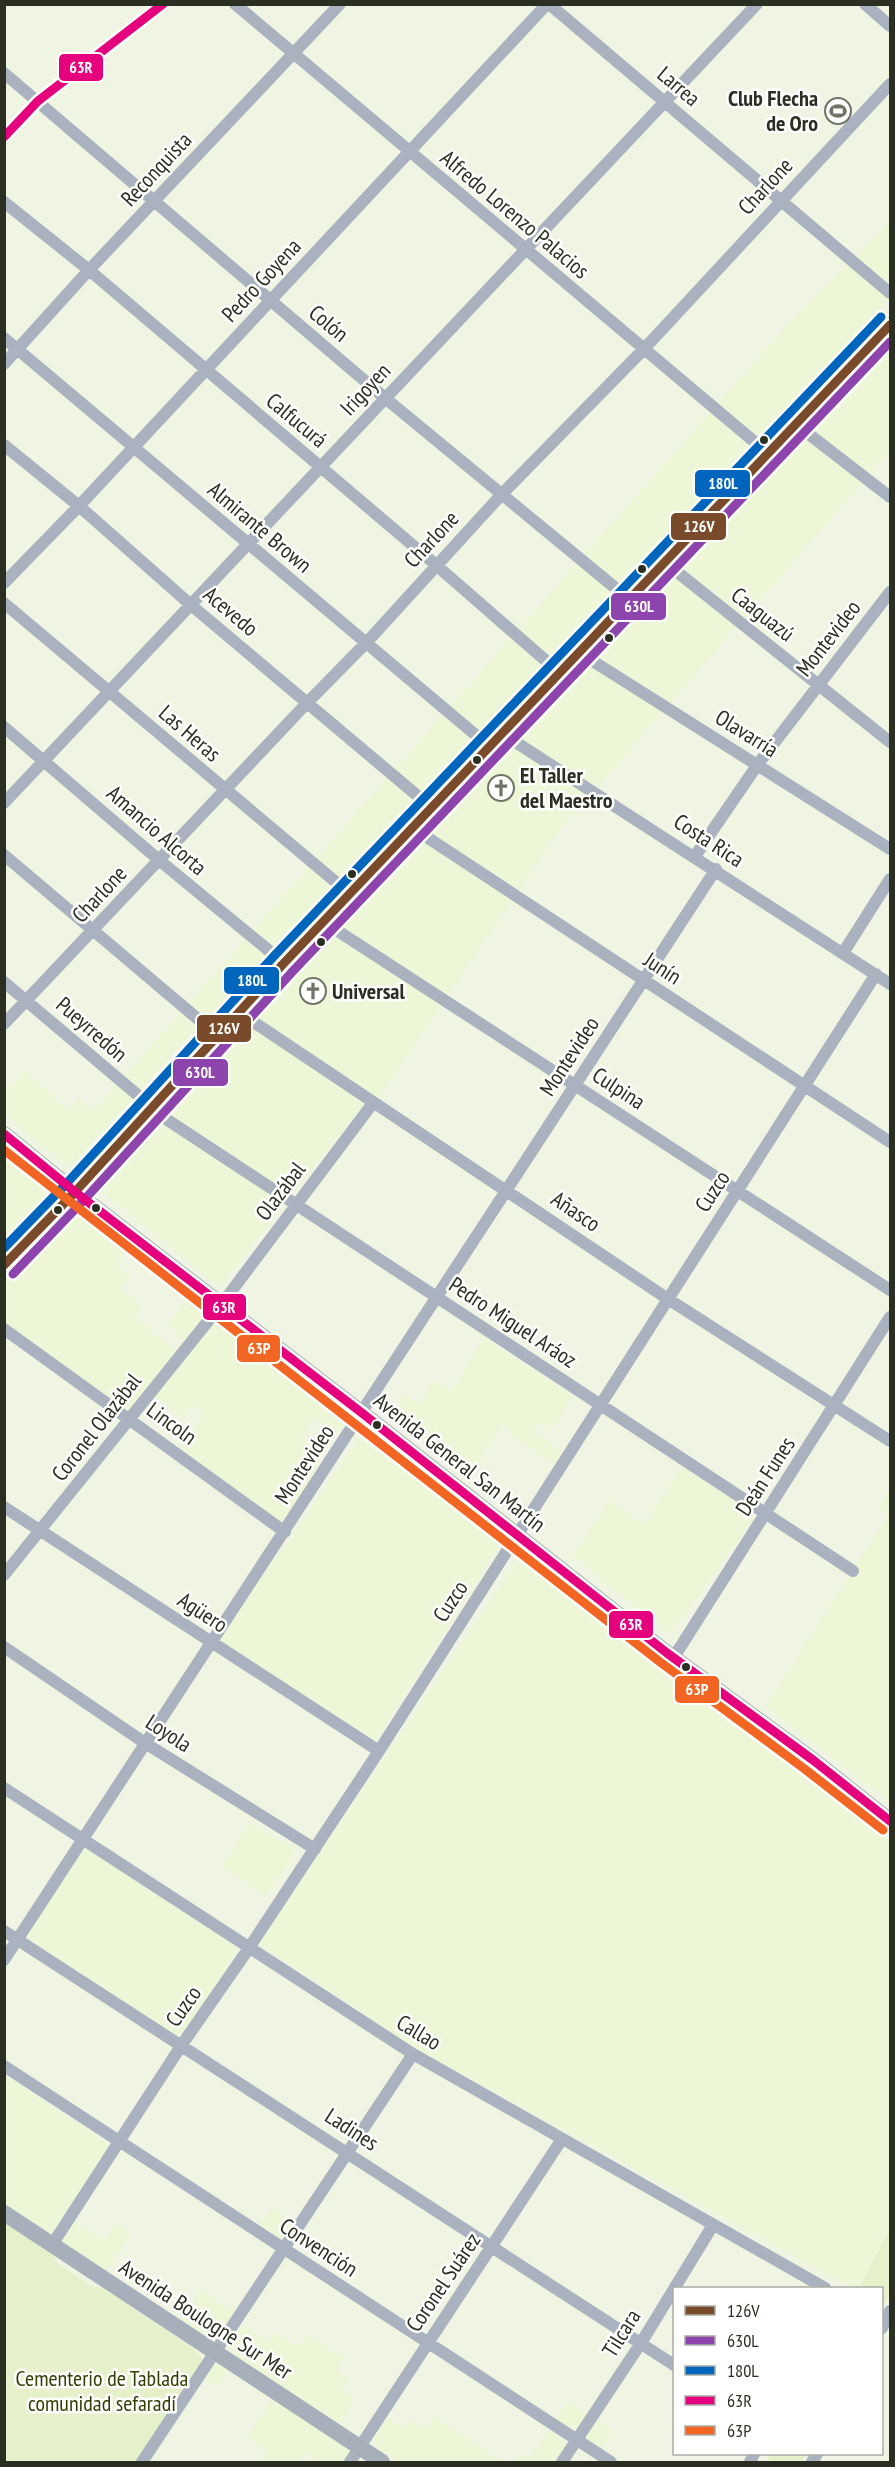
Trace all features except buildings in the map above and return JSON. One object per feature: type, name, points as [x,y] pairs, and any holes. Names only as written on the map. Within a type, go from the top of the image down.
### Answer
[{"type":"main road","points":[[4,1266],[75,1192],[284,963],[891,325]]},
{"type":"main road","name":"Avenida General San Martín","points":[[4,1134],[75,1192],[674,1657],[891,1821]]},
{"type":"main road","name":"Avenida Boulogne Sur Mer","points":[[4,2213],[382,2463]]},
{"type":"street","points":[[4,138],[38,101],[164,4]]},
{"type":"street","name":"Alfredo Lorenzo Palacios","points":[[235,4],[525,251],[769,454]]},
{"type":"street","name":"Reconquista","points":[[4,364],[89,270],[340,4]]},
{"type":"street","name":"Larrea","points":[[548,4],[891,293]]},
{"type":"street","name":"Pedro Goyena","points":[[4,583],[135,447],[548,4]]},
{"type":"street","name":"Irigoyen","points":[[4,803],[757,4]]},
{"type":"street","points":[[865,4],[891,26]]},
{"type":"street","name":"Colón","points":[[4,73],[385,398],[630,600]]},
{"type":"street","name":"Charlone","points":[[4,1024],[307,703],[366,644],[436,564],[643,350],[780,200],[891,84]]},
{"type":"street","name":"Calfucurá","points":[[4,202],[89,270],[436,564],[560,673]]},
{"type":"street","name":"Almirante Brown","points":[[4,338],[490,747]]},
{"type":"street","points":[[796,424],[891,497]]},
{"type":"street","name":"Acevedo","points":[[4,445],[79,506],[191,605],[432,808]]},
{"type":"street","name":"Caaguazú","points":[[666,563],[891,742]]},
{"type":"street","name":"Montevideo","points":[[695,856],[758,764],[891,592]]},
{"type":"street","name":"Las Heras","points":[[4,603],[350,894]]},
{"type":"street","name":"Olavarría","points":[[580,653],[891,849]]},
{"type":"street","name":"Amancio Alcorta","points":[[4,727],[159,860],[284,963]]},
{"type":"street","name":"Costa Rica","points":[[503,734],[716,869],[891,984]]},
{"type":"street","name":"Junín","points":[[415,826],[422,834],[891,1142]]},
{"type":"street","points":[[4,855],[218,1036]]},
{"type":"street","name":"Montevideo","points":[[4,1960],[716,869]]},
{"type":"street","points":[[843,953],[891,879]]},
{"type":"street","name":"Culpina","points":[[324,922],[891,1290]]},
{"type":"street","name":"Cuzco","points":[[52,2245],[181,2046],[315,1850],[876,974]]},
{"type":"street","name":"Pueyrredón","points":[[4,982],[151,1109]]},
{"type":"street","name":"Añasco","points":[[240,1013],[668,1299],[891,1441]]},
{"type":"street","name":"Olazábal","points":[[221,1305],[373,1103]]},
{"type":"street","name":"Pedro Miguel Aráoz","points":[[151,1109],[853,1571]]},
{"type":"street","name":"Coronel Olazábal","points":[[4,1575],[221,1305]]},
{"type":"street","name":"Deán Funes","points":[[674,1657],[891,1317]]},
{"type":"street","name":"Lincoln","points":[[4,1329],[285,1532]]},
{"type":"street","name":"Agüero","points":[[4,1507],[379,1751]]},
{"type":"street","name":"Loyola","points":[[4,1647],[145,1743],[315,1850]]},
{"type":"street","name":"Callao","points":[[4,1788],[413,2054],[822,2287]]},
{"type":"street","name":"Ladines","points":[[4,1931],[348,2151],[673,2364]]},
{"type":"street","points":[[146,2461],[215,2352],[413,2054]]},
{"type":"street","name":"Convención","points":[[4,2066],[611,2463]]},
{"type":"street","name":"Coronel Suárez","points":[[350,2463],[562,2139]]},
{"type":"street","name":"Tilcara","points":[[675,2287],[713,2224]]},
{"type":"street","name":"Tilcara","points":[[562,2463],[673,2290]]},
{"type":"shaded area","points":[[890,221],[890,298],[468,748],[192,1033],[73,1165],[65,1165],[5,1114],[5,1092],[25,1071],[68,1110],[79,1097],[94,1110],[786,326]]},
{"type":"shaded area","points":[[890,337],[890,451],[556,835],[378,1100],[370,1095],[225,1280],[218,1285],[106,1195],[104,1184],[433,818]]},
{"type":"shaded area","points":[[5,1148],[46,1184],[47,1193],[5,1247]]},
{"type":"shaded area","points":[[83,1209],[130,1245],[116,1265],[131,1276],[121,1289],[143,1306],[135,1317],[177,1351],[130,1409],[125,1409],[5,1323],[5,1281],[72,1210]]},
{"type":"shaded area","points":[[192,1293],[208,1311],[186,1340],[167,1324]]},
{"type":"shaded area","points":[[223,1320],[266,1361],[342,1416],[343,1426],[337,1433],[315,1418],[302,1439],[324,1453],[288,1520],[282,1523],[178,1450],[204,1413],[192,1405],[183,1417],[155,1396],[215,1321]]},
{"type":"shaded area","points":[[483,1338],[573,1397],[553,1429],[541,1422],[534,1432],[564,1452],[552,1463],[511,1436],[513,1431],[502,1424],[470,1478],[389,1415],[404,1395],[417,1404],[433,1380],[451,1392]]},
{"type":"shaded area","points":[[367,1436],[498,1537],[501,1543],[376,1739],[369,1740],[220,1642],[220,1638],[360,1438]]},
{"type":"shaded area","points":[[682,1466],[753,1514],[754,1518],[675,1628],[666,1632],[572,1556],[608,1501],[644,1525]]},
{"type":"shaded area","points":[[890,1489],[890,1802],[765,1706],[888,1515],[877,1509]]},
{"type":"shaded area","points":[[522,1558],[890,1841],[890,2229],[860,2287],[851,2287],[420,2051],[259,1944],[516,1562]]},
{"type":"shaded area","points":[[249,1823],[293,1849],[294,1855],[266,1896],[221,1867]]},
{"type":"shaded area","points":[[85,1850],[90,1851],[232,1944],[235,1953],[188,2031],[179,2034],[171,2033],[29,1939],[30,1931],[79,1853]]},
{"type":"shaded area","points":[[4,2075],[109,2146],[51,2235],[5,2207]]},
{"type":"shaded area","points":[[271,2208],[295,2223],[282,2241],[259,2227]]},
{"type":"shaded area","points":[[73,2221],[105,2241],[116,2224],[132,2234],[106,2273],[64,2244],[65,2234]]},
{"type":"shaded area","points":[[201,2289],[238,2314],[217,2342],[213,2342],[179,2321]]},
{"type":"shaded area","points":[[242,2325],[269,2342],[275,2332],[298,2346],[306,2334],[345,2358],[337,2371],[350,2380],[342,2392],[355,2399],[340,2423],[231,2354],[230,2344]]},
{"type":"shaded area","points":[[220,2364],[229,2370],[218,2387],[203,2377],[212,2365]]},
{"type":"shaded area","points":[[272,2398],[351,2450],[347,2462],[320,2462],[304,2453],[298,2462],[260,2462],[267,2450],[247,2437]]},
{"type":"shaded area","points":[[567,2402],[589,2416],[577,2430],[572,2430],[555,2421]]},
{"type":"shaded area","points":[[434,2417],[504,2462],[397,2462],[378,2448],[375,2437],[388,2418],[405,2429],[411,2419],[426,2429]]},
{"type":"shaded area","points":[[597,2419],[613,2429],[600,2450],[588,2439],[587,2433]]},
{"type":"shaded area","points":[[548,2430],[565,2441],[567,2447],[558,2462],[515,2462],[520,2454],[529,2459]]},
{"type":"green space","name":"Cementerio de Tablada comunidad sefaradí","points":[[4,2223],[52,2254],[56,2262],[91,2286],[102,2288],[193,2348],[201,2357],[201,2366],[137,2462],[5,2462]]},
{"type":"green space","points":[[890,2229],[890,2293],[883,2307],[883,2287],[860,2287]]},
{"type":"green space","points":[[770,2455],[806,2455],[802,2462],[766,2462]]},
{"type":"transit line","name":"63R","points":[[4,137],[38,101],[163,4]]},
{"type":"transit line","name":"180L","points":[[4,1248],[66,1184],[275,955],[881,317]]},
{"type":"transit line","name":"126V","points":[[4,1265],[75,1192],[284,963],[890,325]]},
{"type":"transit line","name":"630L","points":[[13,1274],[84,1200],[293,971],[890,342]]},
{"type":"transit line","name":"63R","points":[[4,1134],[75,1192],[362,1413],[667,1653],[813,1760],[890,1821]]},
{"type":"transit line","name":"63P","points":[[4,1150],[660,1662],[883,1830]]},
{"type":"place","name":"Club Flecha de Oro","points":[[838,111]]},
{"type":"place","name":"El Taller del Maestro","points":[[501,788]]},
{"type":"place","name":"Universal","points":[[313,991]]}]
